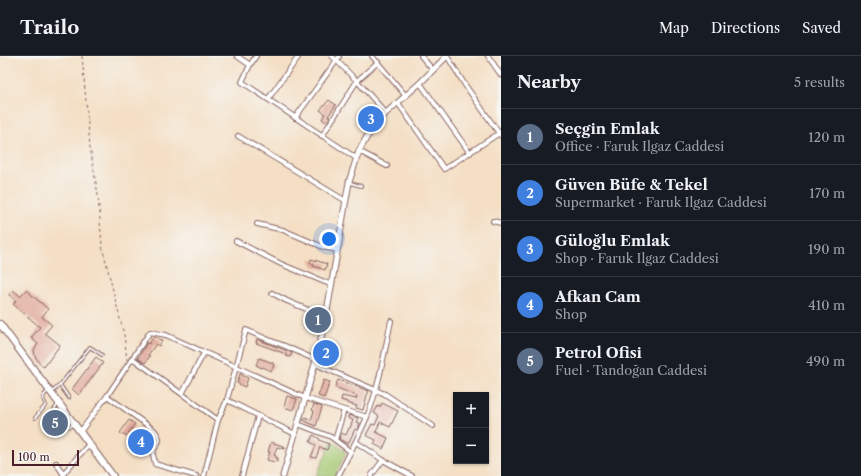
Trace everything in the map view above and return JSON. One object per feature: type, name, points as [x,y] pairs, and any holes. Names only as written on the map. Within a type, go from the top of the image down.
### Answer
[{"type":"main road","points":[[0,324],[113,476]]},
{"type":"street","points":[[237,56],[250,65]]},
{"type":"street","points":[[256,56],[242,82],[356,158]]},
{"type":"street","points":[[268,99],[300,56]]},
{"type":"street","points":[[332,56],[338,59],[386,113]]},
{"type":"street","points":[[372,56],[406,96]]},
{"type":"street","points":[[421,56],[433,70]]},
{"type":"street","points":[[283,476],[326,317],[349,182],[356,158],[368,135],[386,113],[420,83],[447,56],[500,134],[444,169],[398,103]]},
{"type":"street","points":[[488,56],[501,75]]},
{"type":"street","points":[[295,118],[338,59]]},
{"type":"street","points":[[322,136],[357,81],[378,62]]},
{"type":"street","points":[[420,83],[470,153]]},
{"type":"street","points":[[238,136],[346,200]]},
{"type":"street","points":[[359,151],[387,166]]},
{"type":"street","points":[[493,222],[501,223]]},
{"type":"street","points":[[257,224],[283,230],[323,247],[338,250]]},
{"type":"street","points":[[236,241],[281,264],[332,285]]},
{"type":"street","points":[[272,293],[287,301],[326,317]]},
{"type":"street","points":[[338,476],[367,417],[380,374],[391,321]]},
{"type":"street","points":[[204,476],[218,420],[227,400],[246,330],[285,346],[315,362],[385,394],[433,426]]},
{"type":"street","points":[[80,432],[107,396],[150,332],[166,335],[305,398],[367,417]]},
{"type":"street","points":[[182,394],[204,353]]},
{"type":"street","points":[[132,358],[218,420]]},
{"type":"street","points":[[107,396],[154,430],[158,435],[159,439],[154,454],[155,464],[196,476]]},
{"type":"street","points":[[227,400],[295,434]]},
{"type":"street","points":[[335,440],[344,410]]},
{"type":"street","points":[[242,476],[258,416]]},
{"type":"street","points":[[298,424],[331,437],[351,452]]},
{"type":"street","points":[[356,442],[383,460],[412,476]]},
{"type":"street","points":[[56,463],[64,475],[89,444]]},
{"type":"street","points":[[372,476],[383,460]]},
{"type":"lane","points":[[349,182],[361,186]]},
{"type":"lane","points":[[35,418],[46,404],[43,400],[43,396],[60,385],[90,347],[102,355]]},
{"type":"lane","points":[[60,385],[69,398]]},
{"type":"path","points":[[82,56],[90,147],[98,195],[102,246],[124,335],[127,365]]},
{"type":"green space","points":[[332,441],[346,453],[335,476],[316,476]]},
{"type":"building","points":[[329,100],[336,105],[328,116],[330,117],[326,122],[322,119],[325,114],[320,110]]},
{"type":"building","points":[[371,106],[378,110],[376,115],[374,114],[370,119],[365,115]]},
{"type":"building","points":[[311,259],[327,264],[325,270],[313,266],[314,265],[310,263]]},
{"type":"building","points":[[13,290],[20,296],[26,290],[48,309],[42,317],[52,325],[45,333],[60,345],[44,367],[35,356],[34,350],[38,344],[31,338],[40,327],[13,304],[16,301],[9,295]]},
{"type":"building","points":[[154,336],[162,341],[159,346],[156,344],[148,355],[150,356],[145,363],[138,358],[147,343],[149,344]]},
{"type":"building","points":[[257,339],[292,353],[290,357],[286,356],[286,354],[256,343]]},
{"type":"building","points":[[325,351],[333,354],[331,359],[334,360],[331,366],[323,363],[326,355],[324,355]]},
{"type":"building","points":[[96,357],[103,363],[79,395],[72,389]]},
{"type":"building","points":[[259,358],[273,363],[274,365],[271,371],[256,365]]},
{"type":"building","points":[[240,374],[248,378],[245,387],[237,383]]},
{"type":"building","points":[[324,380],[330,382],[324,398],[318,396]]},
{"type":"building","points":[[338,380],[369,391],[363,410],[341,400],[342,396],[356,399],[357,396],[335,387]]},
{"type":"building","points":[[287,396],[297,399],[293,410],[284,407]]},
{"type":"building","points":[[382,403],[398,411],[390,427],[380,422],[376,432],[388,438],[383,449],[374,444],[376,440],[366,435],[372,424],[375,425],[379,416],[374,413],[378,406],[380,407]]},
{"type":"building","points":[[314,404],[322,407],[316,426],[303,420],[305,417],[311,420],[314,411],[312,410]]},
{"type":"building","points":[[349,415],[358,418],[356,422],[360,423],[357,430],[355,429],[348,444],[339,439],[341,433],[346,435],[350,428],[353,420],[348,418]]},
{"type":"building","points":[[56,416],[66,429],[63,431],[59,427],[54,431],[49,425],[55,420],[53,418]]},
{"type":"building","points":[[129,420],[135,424],[126,436],[120,433]]},
{"type":"building","points":[[145,429],[153,434],[138,456],[130,450]]},
{"type":"building","points":[[313,435],[320,439],[319,440],[329,444],[327,450],[320,447],[316,458],[311,457],[316,445],[310,442]]},
{"type":"building","points":[[271,442],[285,447],[285,449],[277,447],[274,455],[278,458],[277,462],[267,460]]},
{"type":"place","name":"Güloğlu Emlak","points":[[371,119]]},
{"type":"place","name":"Seçgin Emlak","points":[[318,320]]},
{"type":"place","name":"Güven Büfe & Tekel","points":[[326,353]]},
{"type":"place","name":"Petrol Ofisi","points":[[55,423]]},
{"type":"place","name":"Afkan Cam","points":[[141,442]]}]
